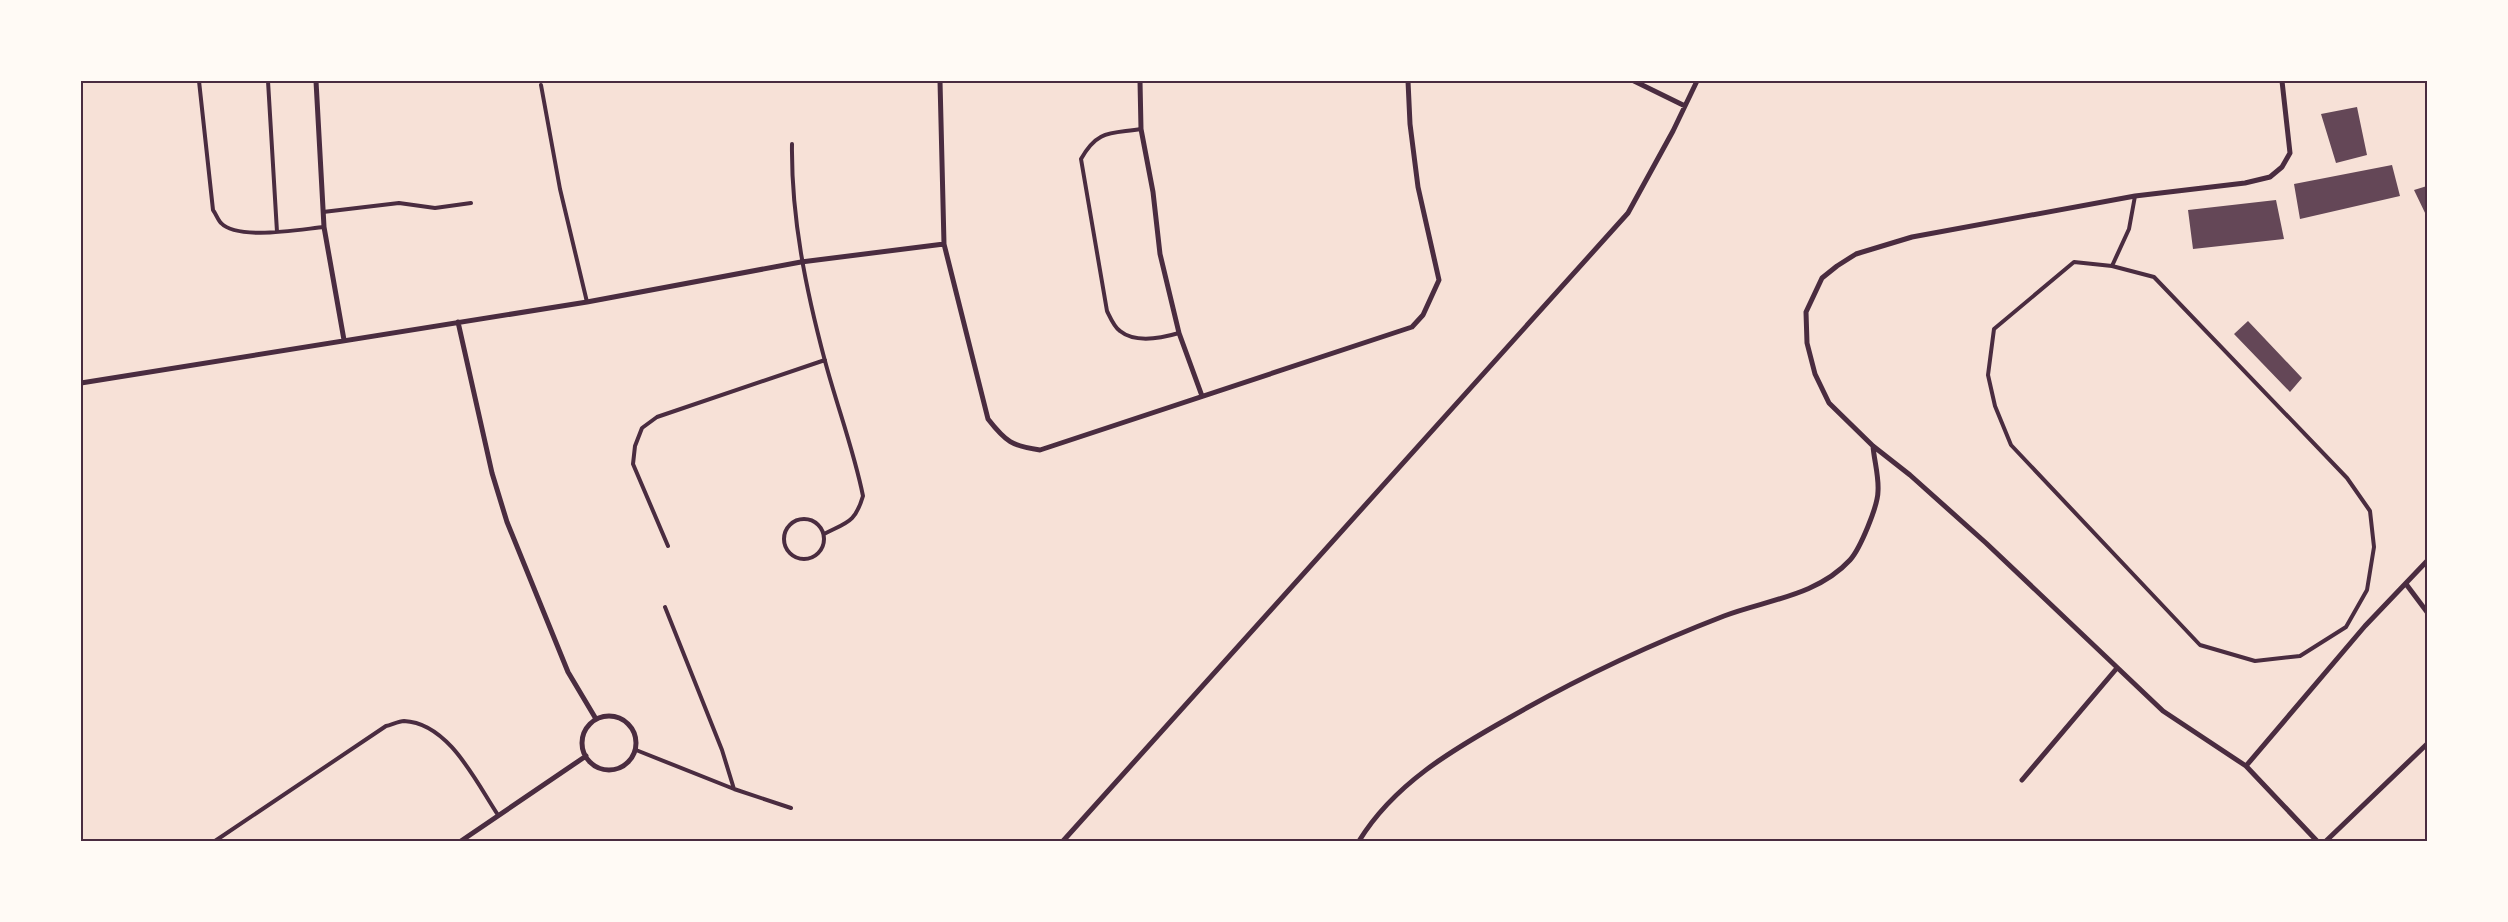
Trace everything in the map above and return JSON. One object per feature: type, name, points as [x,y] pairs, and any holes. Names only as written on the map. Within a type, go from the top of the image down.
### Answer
[{"type":"street","points":[[316,81],[324,226],[344,340]]},
{"type":"street","points":[[940,81],[944,244],[988,419],[1000,435],[1017,447],[1040,450],[1412,327],[1423,315],[1439,280],[1418,188],[1410,124],[1408,81]]},
{"type":"street","points":[[1140,81],[1141,129],[1160,254],[1179,333],[1202,396]]},
{"type":"street","points":[[1634,81],[1685,106]]},
{"type":"street","points":[[1063,841],[1628,213],[1697,81]]},
{"type":"street","points":[[2282,81],[2290,153],[2282,167],[2270,177],[2245,183],[2135,196],[1912,237],[1856,254],[1822,278],[1806,312],[1807,343],[1815,374],[1829,403],[1873,446],[1910,475],[1979,537],[2163,711],[2246,766],[2316,841]]},
{"type":"street","points":[[81,383],[586,302],[801,262],[944,244]]},
{"type":"street","points":[[458,322],[492,473],[507,522],[568,672],[596,718]]},
{"type":"street","points":[[1359,841],[1389,800],[1432,764],[1566,685],[1663,639],[1746,607],[1800,592],[1834,575],[1851,559],[1868,526],[1878,492],[1873,446]]},
{"type":"street","points":[[2246,766],[2366,626],[2427,561]]},
{"type":"street","points":[[2406,584],[2427,612]]},
{"type":"street","points":[[2022,780],[2117,668]]},
{"type":"street","points":[[606,715],[617,716],[626,721],[633,729],[637,739],[636,750],[631,760],[623,767],[613,770],[602,769],[592,764],[586,756],[582,746],[583,735],[596,718],[606,715]]},
{"type":"street","points":[[2326,841],[2427,744]]},
{"type":"street","points":[[461,841],[586,756]]},
{"type":"lane","points":[[199,81],[213,210],[222,224],[238,231],[277,232],[324,226]]},
{"type":"lane","points":[[268,81],[277,232]]},
{"type":"lane","points":[[541,86],[560,189],[586,302]]},
{"type":"lane","points":[[1141,129],[1102,135],[1089,145],[1081,159],[1107,311],[1120,332],[1138,338],[1162,338],[1179,333]]},
{"type":"lane","points":[[792,144],[792,178],[801,262],[825,360],[863,496],[858,512],[853,519],[824,534]]},
{"type":"lane","points":[[2112,266],[2129,229],[2135,196]]},
{"type":"lane","points":[[323,212],[399,203],[435,208],[471,203]]},
{"type":"lane","points":[[2074,262],[2112,266],[2154,277],[2347,478],[2370,511],[2374,548],[2367,590],[2346,627],[2300,656],[2254,661],[2200,645],[2011,445],[1995,406],[1988,375],[1994,329],[2074,262]]},
{"type":"lane","points":[[668,546],[634,464],[635,446],[642,428],[656,417],[825,360]]},
{"type":"lane","points":[[800,520],[817,524],[824,534],[820,552],[811,559],[804,560],[793,556],[785,547],[786,530],[794,522],[800,520]]},
{"type":"lane","points":[[665,607],[722,750],[734,789]]},
{"type":"lane","points":[[215,841],[386,726],[403,721],[426,726],[447,740],[498,815]]},
{"type":"lane","points":[[636,750],[734,789],[791,808]]},
{"type":"building","points":[[2357,107],[2367,155],[2336,163],[2321,114]]},
{"type":"building","points":[[2392,165],[2400,196],[2300,219],[2294,184]]},
{"type":"building","points":[[2427,186],[2427,217],[2414,190]]},
{"type":"building","points":[[2276,200],[2284,239],[2193,249],[2188,210]]},
{"type":"building","points":[[2248,321],[2302,378],[2290,392],[2234,334]]}]
